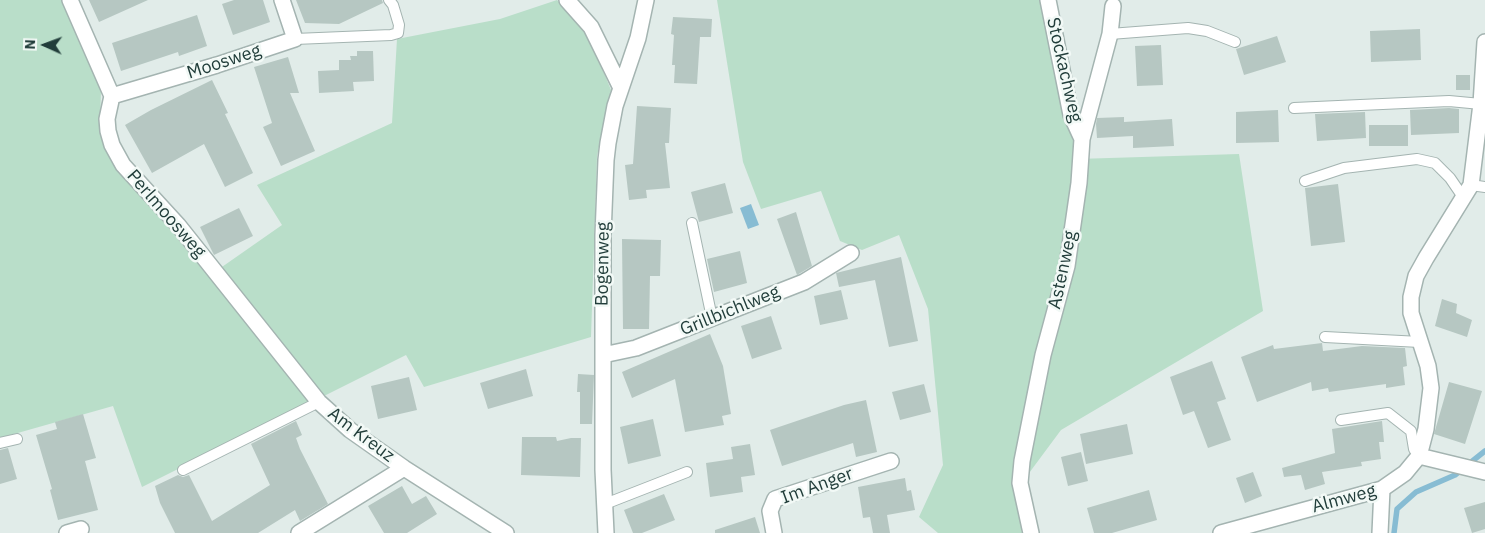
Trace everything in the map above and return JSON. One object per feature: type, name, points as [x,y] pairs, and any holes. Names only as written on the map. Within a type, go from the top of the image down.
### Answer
[{"type":"street","points":[[70,0],[112,96]]},
{"type":"street","points":[[282,0],[295,39]]},
{"type":"street","points":[[567,0],[591,27],[620,86]]},
{"type":"street","name":"Bogenweg","points":[[606,533],[604,504],[603,235],[606,160],[610,130],[620,86],[638,38],[646,0]]},
{"type":"street","name":"Stockachweg","points":[[1048,0],[1071,115],[1082,139]]},
{"type":"street","name":"Astenweg","points":[[1032,533],[1020,483],[1022,460],[1043,355],[1067,266],[1082,139],[1110,34],[1113,3]]},
{"type":"street","name":"Moosweg","points":[[112,96],[217,65],[295,39]]},
{"type":"street","points":[[1484,471],[1419,456],[1426,429],[1431,388],[1428,366],[1414,324],[1410,305],[1412,286],[1426,258],[1473,189],[1485,42]]},
{"type":"street","name":"Perlmoosweg","points":[[112,96],[107,119],[108,131],[112,145],[123,165],[178,225],[319,402]]},
{"type":"street","name":"Grillbichlweg","points":[[603,355],[636,348],[804,282],[851,253]]},
{"type":"street","name":"Am Kreuz","points":[[319,402],[350,430],[404,468],[506,533]]},
{"type":"street","name":"Almweg","points":[[1221,533],[1382,489],[1405,473],[1419,456]]},
{"type":"street","name":"Im Anger","points":[[774,533],[770,511],[776,499],[891,461]]},
{"type":"street","name":"Am Kreuz","points":[[299,533],[404,468]]},
{"type":"street","points":[[1380,533],[1382,489]]},
{"type":"lane","points":[[295,39],[391,36],[398,33],[400,25],[393,5],[389,0]]},
{"type":"lane","points":[[1110,34],[1188,28],[1207,31],[1235,42]]},
{"type":"lane","points":[[1294,108],[1449,102],[1481,104]]},
{"type":"lane","points":[[1305,181],[1344,168],[1417,159],[1435,163],[1450,178],[1473,189]]},
{"type":"lane","points":[[692,222],[712,318]]},
{"type":"lane","points":[[1325,337],[1420,342]]},
{"type":"lane","points":[[183,470],[319,402]]},
{"type":"lane","points":[[1341,420],[1388,414],[1411,431],[1414,448],[1419,456]]},
{"type":"lane","points":[[0,443],[18,438]]},
{"type":"lane","points":[[604,504],[687,472]]},
{"type":"green space","points":[[0,0],[63,0],[101,89],[100,126],[118,171],[170,224],[209,276],[282,225],[257,185],[392,123],[397,39],[500,19],[557,0],[585,27],[611,90],[597,156],[591,337],[424,387],[406,355],[142,487],[113,406],[0,438]]},
{"type":"green space","points":[[717,0],[1042,0],[1077,159],[1239,154],[1263,311],[1061,430],[1015,492],[1022,533],[938,533],[919,517],[943,465],[928,309],[899,235],[862,250],[840,241],[821,191],[761,209],[743,162]]},
{"type":"water","points":[[751,204],[759,225],[748,229],[740,208]]},
{"type":"building","points":[[89,0],[148,0],[99,22]]},
{"type":"building","points":[[234,0],[263,0],[270,22],[233,35],[222,4]]},
{"type":"building","points":[[296,0],[382,0],[383,3],[339,24],[305,23]]},
{"type":"building","points":[[197,15],[207,46],[179,56],[178,52],[121,71],[112,43]]},
{"type":"building","points":[[673,17],[712,19],[711,37],[700,37],[697,84],[674,83],[675,65],[672,65],[674,35],[671,34]]},
{"type":"building","points":[[1420,29],[1421,60],[1371,62],[1370,31]]},
{"type":"building","points":[[1277,36],[1286,62],[1244,75],[1236,49]]},
{"type":"building","points":[[1161,45],[1163,85],[1137,86],[1135,46]]},
{"type":"building","points":[[357,51],[373,51],[374,81],[353,82],[354,91],[319,93],[318,71],[339,70],[339,60],[351,60],[350,56],[357,56]]},
{"type":"building","points":[[288,57],[299,93],[290,93],[315,151],[281,166],[263,127],[272,123],[254,67]]},
{"type":"building","points":[[1456,75],[1470,75],[1470,90],[1456,90]]},
{"type":"building","points":[[212,80],[228,113],[225,114],[253,173],[225,187],[204,144],[152,173],[125,125]]},
{"type":"building","points":[[637,106],[671,108],[669,143],[665,143],[670,188],[646,190],[647,198],[629,200],[625,165],[633,164]]},
{"type":"building","points":[[1459,109],[1459,133],[1411,135],[1410,110]]},
{"type":"building","points":[[1278,110],[1279,142],[1236,143],[1236,112]]},
{"type":"building","points":[[1365,112],[1366,138],[1317,141],[1315,114]]},
{"type":"building","points":[[1124,117],[1124,122],[1172,119],[1174,146],[1133,148],[1133,136],[1097,138],[1097,118]]},
{"type":"building","points":[[1369,125],[1408,125],[1408,146],[1369,146]]},
{"type":"building","points":[[725,183],[733,213],[699,222],[691,192]]},
{"type":"building","points":[[1338,184],[1345,242],[1311,246],[1305,188]]},
{"type":"building","points":[[239,208],[253,236],[214,255],[200,227]]},
{"type":"building","points":[[796,212],[812,266],[797,275],[777,219]]},
{"type":"building","points":[[622,239],[661,240],[660,276],[650,276],[649,329],[623,329]]},
{"type":"building","points":[[740,251],[747,283],[714,292],[707,259]]},
{"type":"building","points":[[901,257],[918,341],[889,347],[875,280],[839,287],[836,273]]},
{"type":"building","points":[[841,290],[848,319],[820,325],[814,296]]},
{"type":"building","points":[[1442,299],[1457,304],[1456,313],[1472,320],[1467,337],[1435,326]]},
{"type":"building","points":[[771,316],[782,349],[752,359],[741,326]]},
{"type":"building","points":[[710,334],[723,366],[731,414],[722,416],[724,425],[685,432],[675,379],[632,398],[622,372]]},
{"type":"building","points":[[1322,343],[1323,351],[1362,346],[1405,348],[1407,366],[1403,367],[1405,385],[1386,388],[1386,384],[1329,392],[1328,388],[1312,391],[1311,382],[1257,402],[1241,357],[1273,345],[1274,349]]},
{"type":"building","points":[[1212,361],[1226,399],[1217,402],[1231,440],[1208,448],[1194,411],[1183,415],[1170,377]]},
{"type":"building","points":[[526,369],[533,396],[488,409],[480,383]]},
{"type":"building","points":[[578,374],[594,375],[592,424],[580,424],[580,392],[577,392]]},
{"type":"building","points":[[409,377],[417,410],[378,419],[371,386]]},
{"type":"building","points":[[1449,382],[1482,391],[1465,444],[1434,434]]},
{"type":"building","points":[[924,384],[931,412],[900,420],[892,392]]},
{"type":"building","points":[[866,400],[877,452],[856,457],[853,443],[782,466],[770,430],[844,405]]},
{"type":"building","points":[[83,414],[96,458],[85,461],[98,510],[58,520],[50,490],[52,489],[36,435],[57,429],[55,422]]},
{"type":"building","points":[[653,419],[661,456],[628,464],[620,427]]},
{"type":"building","points":[[296,421],[302,435],[296,438],[300,449],[328,504],[300,521],[295,510],[258,533],[175,533],[160,503],[155,486],[178,475],[183,477],[189,475],[212,521],[270,485],[251,444]]},
{"type":"building","points":[[1382,421],[1384,442],[1379,442],[1381,459],[1361,462],[1362,466],[1322,472],[1325,484],[1305,490],[1301,475],[1284,477],[1282,468],[1335,453],[1332,429]]},
{"type":"building","points":[[1127,424],[1133,454],[1086,464],[1080,434]]},
{"type":"building","points":[[522,437],[556,437],[557,441],[581,438],[580,477],[521,475]]},
{"type":"building","points":[[750,444],[755,475],[741,477],[743,492],[710,497],[706,463],[733,459],[731,447]]},
{"type":"building","points":[[8,448],[17,479],[0,484],[0,450]]},
{"type":"building","points":[[1081,452],[1088,481],[1068,486],[1061,457]]},
{"type":"building","points":[[1253,472],[1262,496],[1245,503],[1236,478]]},
{"type":"building","points":[[905,478],[907,491],[911,490],[915,510],[887,515],[890,533],[873,533],[870,517],[863,518],[858,487]]},
{"type":"building","points":[[402,486],[412,504],[426,496],[437,514],[407,533],[384,533],[368,506]]},
{"type":"building","points":[[1149,490],[1157,520],[1112,533],[1094,533],[1087,508]]},
{"type":"building","points":[[664,494],[675,520],[642,533],[633,533],[624,510]]},
{"type":"building","points":[[1485,502],[1485,529],[1472,533],[1464,508]]},
{"type":"building","points":[[755,517],[760,533],[715,533],[715,530]]},
{"type":"waterway","points":[[1394,533],[1397,509],[1416,492],[1455,475],[1485,451]]}]
